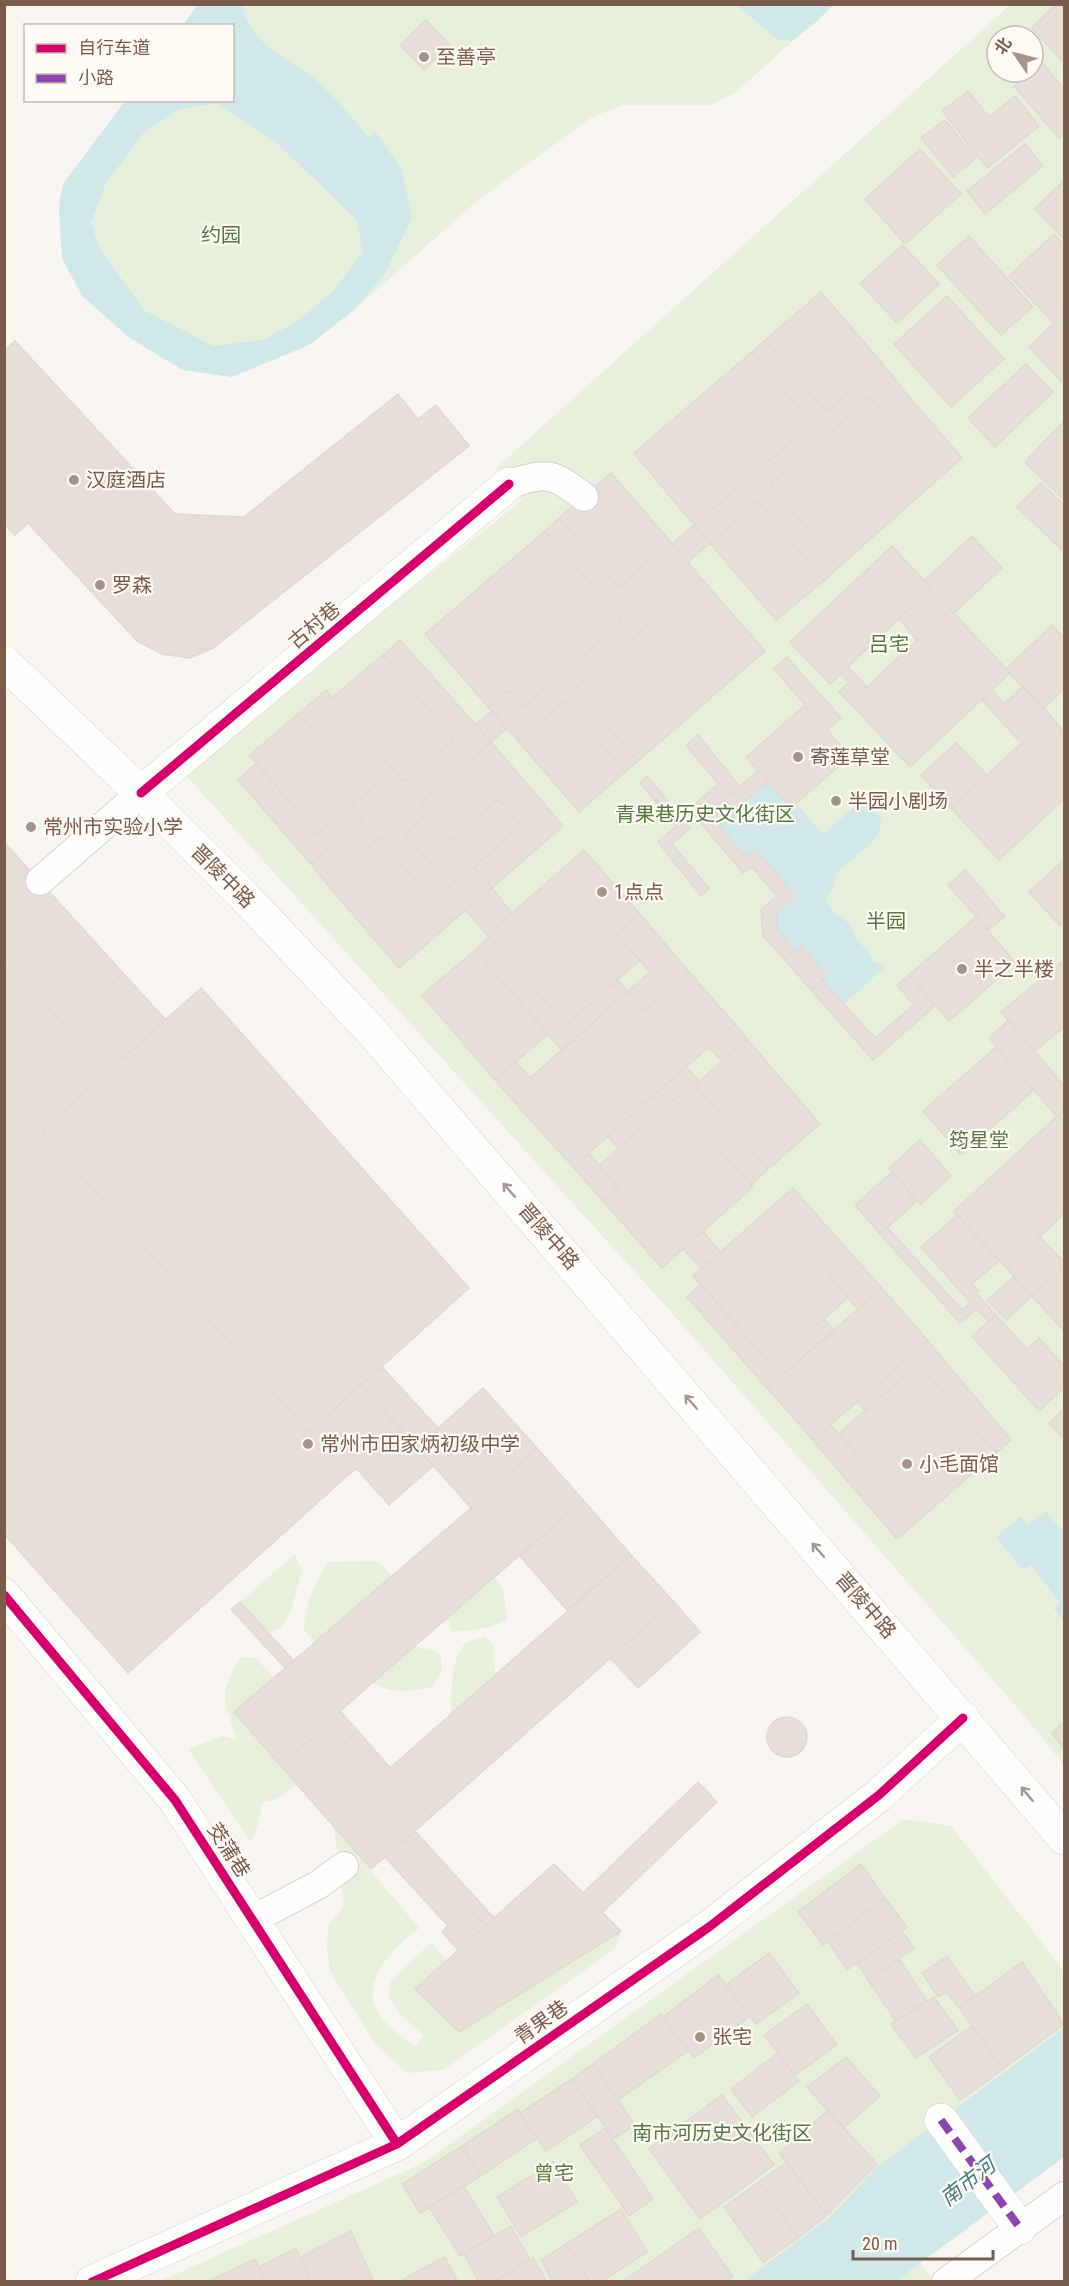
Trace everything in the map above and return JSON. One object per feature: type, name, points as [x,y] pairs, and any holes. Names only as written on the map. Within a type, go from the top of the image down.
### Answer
[{"type":"street","name":"古村巷","points":[[141,793],[510,484]]},
{"type":"street","name":"晋陵中路","points":[[4,662],[141,793],[244,896],[374,1034],[1065,1838]]},
{"type":"street","name":"茭蒲巷","points":[[4,1595],[175,1800],[397,2144]]},
{"type":"street","name":"青果巷","points":[[92,2282],[397,2144],[709,1927],[879,1795],[963,1718]]},
{"type":"street","points":[[941,2120],[1016,2222]]},
{"type":"lane","points":[[510,484],[539,475],[561,479],[584,497]]},
{"type":"lane","points":[[40,881],[141,793]]},
{"type":"lane","points":[[252,1920],[318,1885],[344,1866]]},
{"type":"lane","points":[[946,2282],[1016,2222],[1065,2196]]},
{"type":"green space","name":"约园","points":[[198,5],[833,5],[735,93],[711,105],[623,105],[592,117],[476,202],[354,310],[309,345],[232,377],[183,370],[130,338],[82,296],[62,258],[59,206],[63,184],[124,102],[234,102],[234,24],[184,24]]},
{"type":"green space","name":"青果巷历史文化街区","points":[[1010,5],[1064,5],[1064,1765],[1021,1712],[671,1312],[183,772],[522,500],[496,468],[985,28],[985,84],[1045,84],[1045,24],[989,24]]},
{"type":"green space","points":[[295,1554],[302,1571],[290,1613],[281,1627],[267,1634],[240,1602]]},
{"type":"green space","points":[[374,1561],[392,1576],[315,1643],[304,1630],[306,1612],[318,1578],[328,1562]]},
{"type":"green space","points":[[495,1578],[503,1589],[507,1620],[480,1629],[451,1631],[448,1618]]},
{"type":"green space","points":[[484,1637],[493,1644],[495,1675],[451,1714],[452,1677],[457,1657],[466,1643]]},
{"type":"green space","points":[[414,1647],[430,1649],[441,1656],[442,1672],[432,1687],[395,1691],[373,1683]]},
{"type":"green space","points":[[241,1657],[256,1658],[274,1678],[234,1713],[297,1785],[277,1799],[263,1802],[256,1832],[250,1841],[188,1749],[222,1736],[237,1740],[225,1698],[228,1681]]},
{"type":"green space","name":"南市河历史文化街区","points":[[904,1819],[951,1826],[1064,1971],[1064,2028],[963,2103],[863,2182],[934,2281],[158,2282],[423,2163]]},
{"type":"green space","points":[[334,1827],[419,1928],[383,1964],[373,1987],[373,1999],[380,2016],[415,2047],[423,2035],[401,2015],[388,1996],[391,1980],[432,1942],[446,1960],[415,1989],[459,2032],[621,1931],[616,1948],[443,2070],[407,2073],[375,2044],[330,1971],[327,1948],[328,1926],[344,1906]]},
{"type":"water","points":[[198,4],[243,5],[254,32],[263,42],[322,85],[369,137],[375,131],[402,170],[412,218],[384,275],[354,310],[309,345],[232,377],[183,370],[130,338],[82,296],[62,258],[59,206],[63,184],[124,102],[234,102],[234,24],[184,24]],"holes":[[[217,103],[278,144],[356,219],[363,252],[333,291],[298,321],[263,340],[213,346],[144,310],[100,249],[91,223],[106,183],[145,131],[180,109]]]},
{"type":"water","points":[[737,5],[833,5],[792,41],[778,40]]},
{"type":"water","points":[[768,782],[790,808],[796,804],[823,834],[863,799],[882,820],[876,838],[837,872],[832,890],[826,899],[834,913],[849,923],[856,938],[870,954],[872,961],[885,967],[844,1004],[822,980],[826,975],[801,946],[795,951],[778,931],[776,913],[794,896],[756,849],[745,857],[717,823]]},
{"type":"water","points":[[1046,1511],[1060,1529],[1064,1526],[1064,1622],[1054,1609],[1060,1602],[1030,1565],[1023,1570],[996,1537],[1021,1516],[1028,1525]]},
{"type":"water","name":"南市河","points":[[1064,2028],[1064,2157],[896,2281],[743,2282],[829,2218],[877,2167]]},
{"type":"building","points":[[1056,4],[1064,4],[1064,63],[1045,42],[1045,24],[1036,24]]},
{"type":"building","name":"至善亭","points":[[426,20],[450,45],[424,70],[400,45]]},
{"type":"building","points":[[1045,66],[1064,89],[1064,134],[1059,138],[1014,86],[1016,84],[1045,84]]},
{"type":"building","points":[[968,91],[989,117],[1015,96],[1039,126],[987,168],[942,111]]},
{"type":"building","points":[[945,120],[976,158],[953,177],[921,138]]},
{"type":"building","points":[[1025,144],[1043,166],[985,214],[967,191]]},
{"type":"building","points":[[920,149],[961,194],[905,244],[865,199]]},
{"type":"building","points":[[1064,180],[1064,239],[1035,209]]},
{"type":"building","points":[[1054,234],[1064,245],[1063,383],[1029,347],[1054,323],[1009,276]]},
{"type":"building","points":[[969,236],[1033,307],[1001,335],[937,265]]},
{"type":"building","points":[[903,245],[939,284],[897,323],[860,283]]},
{"type":"building","points":[[821,292],[882,363],[826,412],[765,340]]},
{"type":"building","points":[[947,296],[1004,359],[951,407],[894,344]]},
{"type":"building","points":[[765,340],[826,412],[882,363],[910,398],[888,418],[870,398],[770,485],[839,567],[824,581],[758,502],[710,543],[694,525],[812,424],[752,352]]},
{"type":"building","name":"汉庭酒店","points":[[15,341],[175,514],[244,517],[398,394],[418,419],[436,405],[469,446],[213,648],[190,658],[162,654],[137,641],[28,523],[15,535],[4,524],[4,351]]},
{"type":"building","points":[[752,352],[812,424],[694,525],[634,453]]},
{"type":"building","points":[[1026,364],[1053,392],[995,447],[968,418]]},
{"type":"building","points":[[870,398],[888,418],[910,398],[962,458],[839,567],[770,485]]},
{"type":"building","points":[[1064,421],[1064,500],[1025,462]]},
{"type":"building","points":[[611,473],[670,541],[619,587],[559,518]]},
{"type":"building","points":[[1041,483],[1064,505],[1064,552],[1017,507]]},
{"type":"building","points":[[758,502],[824,581],[776,620],[710,543]]},
{"type":"building","points":[[559,518],[619,587],[670,541],[701,578],[575,689],[638,761],[625,772],[564,701],[518,741],[489,708],[509,690],[524,707],[623,621],[545,531]]},
{"type":"building","points":[[694,525],[710,543],[688,562],[672,544]]},
{"type":"building","points":[[545,531],[623,621],[524,707],[509,690],[489,708],[425,634]]},
{"type":"building","points":[[972,536],[1002,568],[954,613],[924,581]]},
{"type":"building","points":[[892,546],[931,588],[830,684],[790,642]]},
{"type":"building","points":[[701,578],[765,651],[638,761],[575,689]]},
{"type":"building","points":[[931,588],[950,609],[917,640],[899,619]]},
{"type":"building","points":[[950,609],[1010,673],[910,767],[850,703]]},
{"type":"building","points":[[1052,625],[1064,638],[1064,689],[1043,709],[1006,669]]},
{"type":"building","points":[[400,640],[491,742],[420,803],[428,813],[405,834],[450,887],[474,867],[492,888],[452,922],[378,838],[326,883],[311,864],[363,818],[352,805],[394,770],[404,782],[454,739],[383,655]]},
{"type":"building","points":[[383,655],[454,739],[404,782],[362,732],[334,755],[304,721]]},
{"type":"building","points":[[787,657],[841,718],[827,730],[774,669]]},
{"type":"building","points":[[848,667],[867,687],[850,703],[839,692],[849,682],[840,674]]},
{"type":"building","points":[[1023,686],[1051,716],[1021,743],[982,700],[992,690],[1004,704]]},
{"type":"building","points":[[326,690],[332,697],[304,721],[334,755],[362,732],[394,770],[317,834],[250,755]]},
{"type":"building","points":[[564,701],[625,772],[579,812],[518,741]]},
{"type":"building","name":"寄莲草堂","points":[[805,705],[850,756],[791,808],[746,757]]},
{"type":"building","points":[[492,711],[507,728],[491,742],[476,724]]},
{"type":"building","points":[[1051,716],[1064,732],[1064,799],[999,860],[951,808]]},
{"type":"building","points":[[698,735],[740,787],[699,821],[689,809],[718,784],[686,745]]},
{"type":"building","points":[[491,742],[563,826],[492,888],[474,867],[521,826],[499,799],[451,840],[420,803]]},
{"type":"building","points":[[956,743],[987,775],[951,808],[921,775]]},
{"type":"building","points":[[256,763],[317,834],[352,805],[363,818],[311,864],[238,780]]},
{"type":"building","points":[[758,771],[768,782],[717,823],[745,857],[756,849],[795,897],[776,913],[778,931],[795,951],[785,960],[763,936],[761,909],[777,896],[752,867],[743,873],[699,821]]},
{"type":"building","points":[[647,776],[690,828],[672,844],[709,888],[701,896],[658,842],[676,826],[640,783]]},
{"type":"building","points":[[499,799],[521,826],[450,887],[405,834],[428,813],[451,840]]},
{"type":"building","points":[[378,838],[452,922],[399,968],[326,883]]},
{"type":"building","points":[[4,842],[123,973],[65,1025],[4,959]]},
{"type":"building","points":[[584,850],[640,914],[617,935],[640,960],[566,1025],[487,935]]},
{"type":"building","points":[[1064,860],[1064,922],[1060,926],[1029,892]]},
{"type":"building","points":[[965,870],[1005,917],[988,930],[948,885]]},
{"type":"building","points":[[492,888],[512,913],[487,935],[466,910]]},
{"type":"building","points":[[640,914],[689,972],[645,1011],[628,991],[650,972],[617,935]]},
{"type":"building","name":"半之半楼","points":[[976,917],[1016,963],[949,1021],[909,975]]},
{"type":"building","points":[[489,937],[566,1025],[618,980],[628,991],[562,1051],[475,950]]},
{"type":"building","points":[[801,946],[826,976],[811,990],[785,960]]},
{"type":"building","points":[[475,950],[548,1034],[495,1080],[422,995]]},
{"type":"building","points":[[4,959],[65,1025],[123,973],[166,1020],[41,1131],[309,1432],[360,1385],[433,1466],[389,1505],[356,1468],[128,1673],[4,1534]]},
{"type":"building","points":[[1064,960],[1064,1027],[1035,1051],[1001,1012]]},
{"type":"building","points":[[689,972],[735,1024],[573,1167],[526,1115],[547,1097],[530,1078],[628,991],[645,1011]]},
{"type":"building","points":[[909,975],[935,1006],[873,1060],[811,990],[822,980],[875,1038],[914,1005],[897,985]]},
{"type":"building","points":[[201,988],[469,1288],[309,1432],[41,1131]]},
{"type":"building","points":[[1009,1020],[1064,1086],[1064,1110],[1057,1117],[989,1038]]},
{"type":"building","points":[[735,1024],[747,1039],[722,1061],[709,1047]]},
{"type":"building","points":[[747,1039],[820,1124],[768,1169],[695,1085]]},
{"type":"building","points":[[996,1047],[1034,1090],[961,1155],[923,1111]]},
{"type":"building","points":[[516,1062],[547,1097],[526,1115],[495,1080]]},
{"type":"building","points":[[686,1066],[699,1081],[695,1085],[768,1169],[751,1185],[674,1099],[618,1149],[608,1136]]},
{"type":"building","points":[[674,1099],[753,1187],[662,1268],[603,1201],[618,1188],[599,1166]]},
{"type":"building","points":[[1064,1110],[1064,1214],[1006,1268],[954,1211]]},
{"type":"building","points":[[920,1140],[951,1176],[921,1204],[889,1168]]},
{"type":"building","points":[[589,1153],[618,1188],[603,1201],[573,1167]]},
{"type":"building","points":[[892,1172],[917,1201],[880,1234],[855,1205]]},
{"type":"building","points":[[793,1188],[852,1255],[829,1276],[848,1298],[771,1365],[693,1276]]},
{"type":"building","points":[[957,1215],[999,1261],[972,1284],[979,1291],[969,1301],[921,1247]]},
{"type":"building","points":[[887,1227],[962,1310],[978,1295],[996,1315],[989,1322],[977,1309],[960,1323],[880,1234]]},
{"type":"building","points":[[703,1231],[720,1252],[702,1269],[683,1249]]},
{"type":"building","points":[[1040,1237],[1064,1262],[1064,1267],[1032,1296],[1006,1268]]},
{"type":"building","points":[[852,1255],[882,1288],[858,1310],[829,1276]]},
{"type":"building","points":[[1064,1267],[1064,1331],[1032,1296]]},
{"type":"building","points":[[1014,1277],[1032,1296],[1006,1320],[987,1300]]},
{"type":"building","points":[[701,1284],[771,1365],[824,1319],[834,1331],[767,1388],[687,1297]]},
{"type":"building","points":[[882,1288],[928,1341],[813,1440],[767,1388]]},
{"type":"building","points":[[996,1315],[1027,1349],[1039,1338],[1064,1366],[1064,1388],[1039,1411],[972,1336]]},
{"type":"building","points":[[928,1341],[1011,1440],[996,1453],[919,1364],[865,1411],[858,1401]]},
{"type":"building","points":[[919,1364],[996,1453],[897,1539],[838,1470],[856,1453],[839,1433]]},
{"type":"building","points":[[382,1367],[438,1428],[417,1447],[360,1385]]},
{"type":"building","points":[[483,1388],[537,1448],[471,1508],[417,1447]]},
{"type":"building","points":[[1064,1409],[1064,1439],[1049,1423]]},
{"type":"building","points":[[831,1425],[856,1453],[838,1470],[813,1440]]},
{"type":"building","points":[[537,1448],[583,1500],[340,1711],[358,1731],[327,1757],[311,1739],[280,1765],[234,1712],[471,1508]]},
{"type":"building","points":[[583,1500],[631,1555],[567,1610],[520,1556]]},
{"type":"building","points":[[631,1555],[674,1602],[432,1816],[390,1768]]},
{"type":"building","points":[[240,1602],[294,1661],[285,1668],[231,1609]]},
{"type":"building","points":[[674,1602],[700,1632],[638,1688],[610,1658]]},
{"type":"building","points":[[787,1717],[795,1718],[801,1723],[806,1729],[806,1745],[801,1751],[795,1756],[787,1757],[779,1756],[773,1751],[768,1745],[767,1737],[768,1729],[773,1723],[779,1718]]},
{"type":"building","points":[[1064,1722],[1064,1749],[1052,1733]]},
{"type":"building","points":[[358,1731],[432,1816],[371,1869],[280,1765],[311,1739],[327,1757]]},
{"type":"building","points":[[698,1782],[717,1802],[602,1913],[583,1893]]},
{"type":"building","points":[[415,1831],[494,1918],[486,1926],[406,1839]]},
{"type":"building","points":[[406,1839],[486,1926],[458,1950],[442,1932],[448,1926],[385,1857]]},
{"type":"building","points":[[554,1864],[621,1931],[459,2032],[415,1989]]},
{"type":"building","points":[[861,1864],[885,1898],[823,1945],[798,1912]]},
{"type":"building","points":[[885,1898],[907,1927],[847,1970],[828,1941]]},
{"type":"building","points":[[902,1931],[914,1948],[868,1980],[857,1963]]},
{"type":"building","points":[[769,1953],[799,1993],[756,2024],[726,1985]]},
{"type":"building","points":[[947,1956],[975,1996],[959,2008],[947,1992],[938,1997],[922,1973]]},
{"type":"building","points":[[899,1959],[927,2001],[896,2021],[868,1980]]},
{"type":"building","points":[[1022,1962],[1064,2024],[1003,2069],[959,2008]]},
{"type":"building","name":"张宅","points":[[718,1975],[750,2016],[694,2058],[663,2017]]},
{"type":"building","points":[[934,1997],[958,2030],[916,2058],[891,2024]]},
{"type":"building","points":[[807,2004],[837,2045],[795,2075],[764,2035]]},
{"type":"building","points":[[661,2014],[688,2051],[618,2100],[593,2064]]},
{"type":"building","points":[[972,2026],[1003,2069],[960,2100],[929,2057]]},
{"type":"building","points":[[778,2053],[799,2081],[752,2117],[731,2089]]},
{"type":"building","points":[[846,2057],[880,2096],[843,2128],[807,2087]]},
{"type":"building","points":[[593,2064],[635,2125],[613,2139],[572,2079]]},
{"type":"building","points":[[572,2079],[598,2116],[546,2151],[520,2113]]},
{"type":"building","points":[[722,2095],[774,2165],[700,2219],[649,2149]]},
{"type":"building","points":[[518,2109],[537,2138],[481,2176],[462,2146]]},
{"type":"building","points":[[828,2110],[877,2164],[827,2215],[779,2153]]},
{"type":"building","points":[[605,2128],[653,2199],[629,2216],[580,2145]]},
{"type":"building","points":[[462,2146],[481,2176],[420,2213],[402,2184]]},
{"type":"building","points":[[553,2162],[577,2202],[521,2237],[497,2197]]},
{"type":"building","points":[[787,2162],[827,2215],[798,2238],[759,2182]]},
{"type":"building","points":[[759,2182],[798,2238],[763,2262],[724,2207]]},
{"type":"building","points":[[463,2186],[494,2235],[460,2256],[429,2207]]},
{"type":"building","points":[[621,2209],[647,2252],[601,2282],[590,2282],[566,2244]]},
{"type":"building","points":[[511,2226],[530,2260],[494,2282],[479,2282],[464,2254]]},
{"type":"building","points":[[699,2228],[733,2277],[726,2282],[622,2282]]},
{"type":"building","points":[[351,2231],[374,2282],[311,2282],[300,2257]]},
{"type":"building","points":[[566,2244],[590,2282],[553,2282],[541,2260]]},
{"type":"building","points":[[296,2248],[311,2282],[266,2282],[259,2267]]},
{"type":"building","points":[[445,2257],[458,2282],[399,2282],[431,2264]]},
{"type":"building","points":[[533,2258],[547,2282],[494,2281]]},
{"type":"building","points":[[255,2259],[266,2282],[207,2282]]},
{"type":"marked path","points":[[941,2120],[1020,2228]]},
{"type":"cycle path","points":[[141,793],[509,484]]},
{"type":"cycle path","points":[[4,1595],[175,1800],[397,2144]]},
{"type":"cycle path","points":[[92,2282],[397,2144],[709,1927],[879,1795],[963,1718]]},
{"type":"place","name":"至善亭","points":[[424,57]]},
{"type":"place","name":"汉庭酒店","points":[[74,480]]},
{"type":"place","name":"罗森","points":[[100,585]]},
{"type":"place","name":"寄莲草堂","points":[[798,757]]},
{"type":"place","name":"半园小剧场","points":[[836,801]]},
{"type":"place","name":"常州市实验小学","points":[[31,827]]},
{"type":"place","name":"1点点","points":[[602,892]]},
{"type":"place","name":"半之半楼","points":[[962,969]]},
{"type":"place","name":"常州市田家炳初级中学","points":[[308,1444]]},
{"type":"place","name":"小毛面馆","points":[[907,1464]]},
{"type":"place","name":"张宅","points":[[700,2037]]},
{"type":"park label","name":"吕宅","points":[[889,644]]},
{"type":"park label","name":"半园","points":[[886,921]]},
{"type":"park label","name":"筠星堂","points":[[979,1140]]},
{"type":"park label","name":"曾宅","points":[[554,2173]]}]
